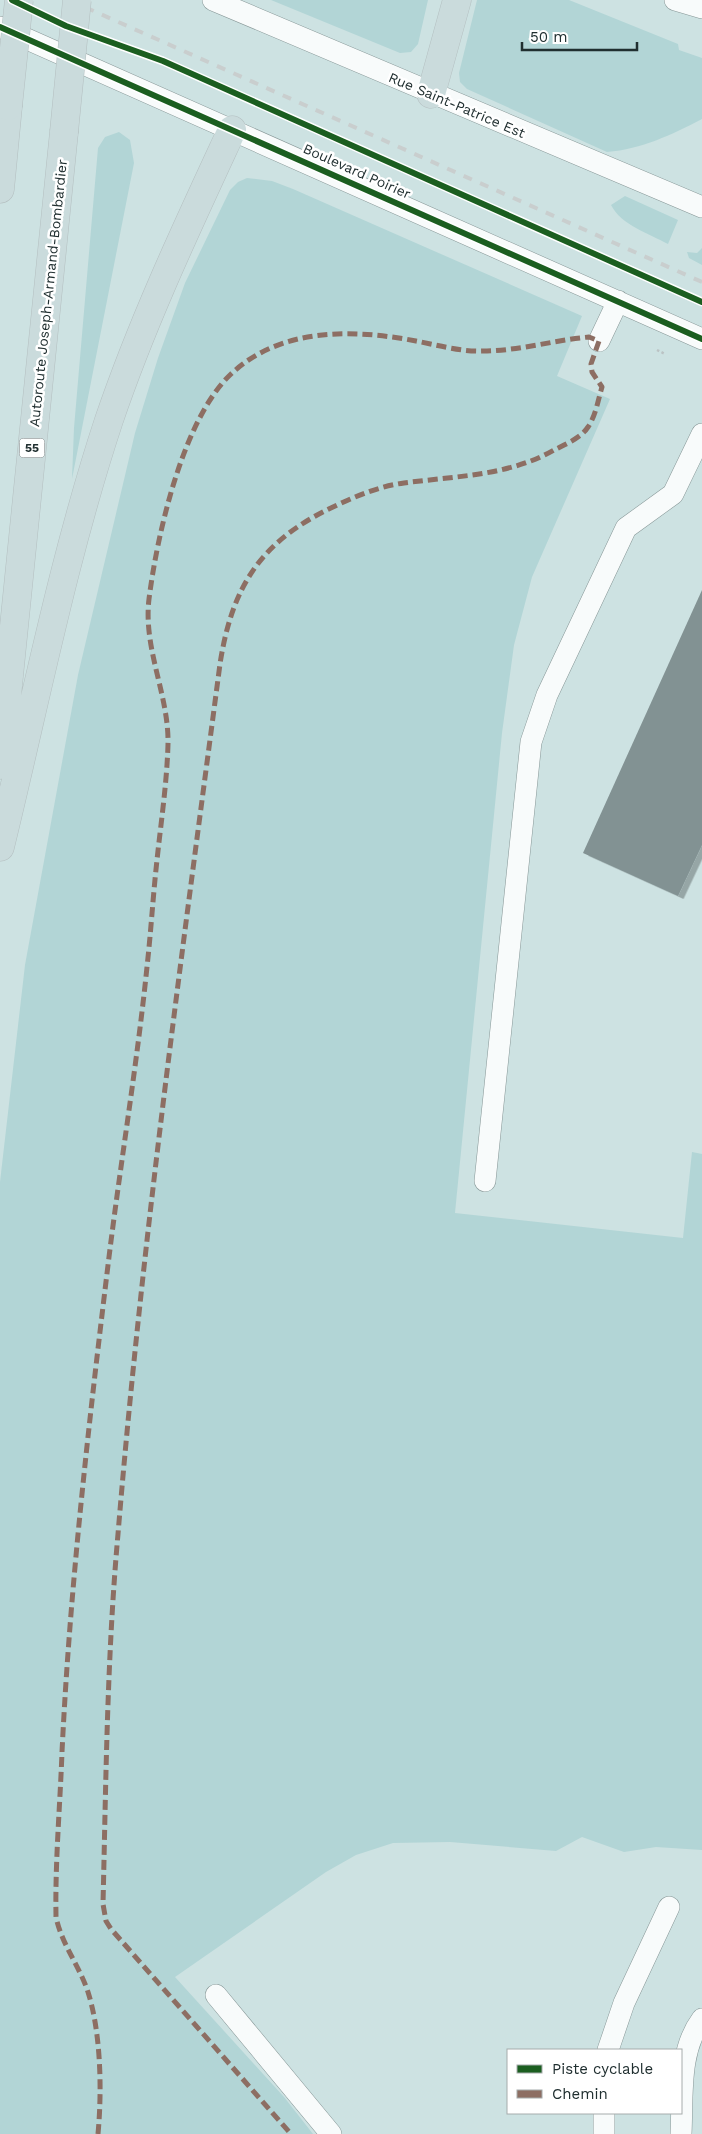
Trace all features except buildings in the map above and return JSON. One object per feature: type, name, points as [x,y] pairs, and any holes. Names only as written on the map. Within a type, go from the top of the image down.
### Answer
[{"type":"highway","points":[[0,189],[19,0]]},
{"type":"highway","name":"Autoroute Joseph-Armand-Bombardier","points":[[0,765],[77,0]]},
{"type":"highway","points":[[431,94],[457,0]]},
{"type":"highway","points":[[0,847],[69,554],[109,421],[148,319],[232,130]]},
{"type":"street","name":"Rue Saint-Patrice Est","points":[[213,0],[431,94],[702,207]]},
{"type":"street","points":[[675,0],[702,8]]},
{"type":"street","name":"Boulevard Poirier","points":[[0,27],[702,339]]},
{"type":"street","points":[[599,341],[618,301]]},
{"type":"street","points":[[485,1181],[528,759],[533,735],[547,695],[626,528],[673,494],[702,434]]},
{"type":"street","points":[[608,2049],[624,2003],[669,1907]]},
{"type":"street","points":[[216,1995],[331,2134]]},
{"type":"street","points":[[681,2134],[686,2053],[691,2036],[702,2019]]},
{"type":"street","points":[[604,2114],[604,2134]]},
{"type":"path","points":[[657,350],[665,354]]},
{"type":"shaded area","points":[[271,0],[428,0],[418,44],[411,52],[400,53]]},
{"type":"shaded area","points":[[477,0],[569,0],[678,44],[679,50],[702,58],[702,119],[668,136],[632,148],[607,152],[467,89],[460,82],[459,73]]},
{"type":"shaded area","points":[[119,132],[130,140],[134,163],[72,479],[74,428],[98,148],[105,137]]},
{"type":"shaded area","points":[[247,178],[272,181],[293,189],[582,316],[557,376],[610,399],[532,577],[514,645],[502,733],[455,1213],[683,1238],[692,1152],[702,1154],[702,1850],[656,1847],[624,1852],[582,1837],[556,1851],[450,1842],[393,1843],[356,1855],[326,1872],[175,1977],[284,2097],[313,2134],[0,2134],[0,1182],[25,965],[78,675],[135,433],[158,358],[185,283],[230,190],[238,182]]},
{"type":"shaded area","points":[[625,196],[678,220],[668,244],[645,233],[616,212],[611,205]]},
{"type":"shaded area","points":[[702,248],[702,265],[689,258],[687,252],[697,253]]},
{"type":"railway","points":[[69,0],[702,282]]},
{"type":"marked path","points":[[98,2134],[100,2081],[96,2025],[88,1992],[62,1937],[56,1917],[57,1855],[65,1690],[81,1504],[109,1257],[143,1003],[166,773],[168,744],[165,708],[153,654],[148,618],[149,599],[158,543],[175,479],[199,419],[214,394],[231,374],[251,359],[272,347],[319,335],[368,334],[458,349],[496,351],[589,337],[599,341],[591,364],[592,372],[602,387],[593,418],[588,427],[577,438],[537,459],[500,470],[386,486],[350,499],[308,520],[269,551],[254,569],[242,589],[233,611],[225,636],[220,664],[164,1098],[128,1425],[111,1626],[103,1904],[106,1921],[111,1929],[291,2134]]},
{"type":"cycle path","points":[[12,0],[66,26],[163,61],[702,302]]},
{"type":"cycle path","points":[[0,27],[702,339]]}]
